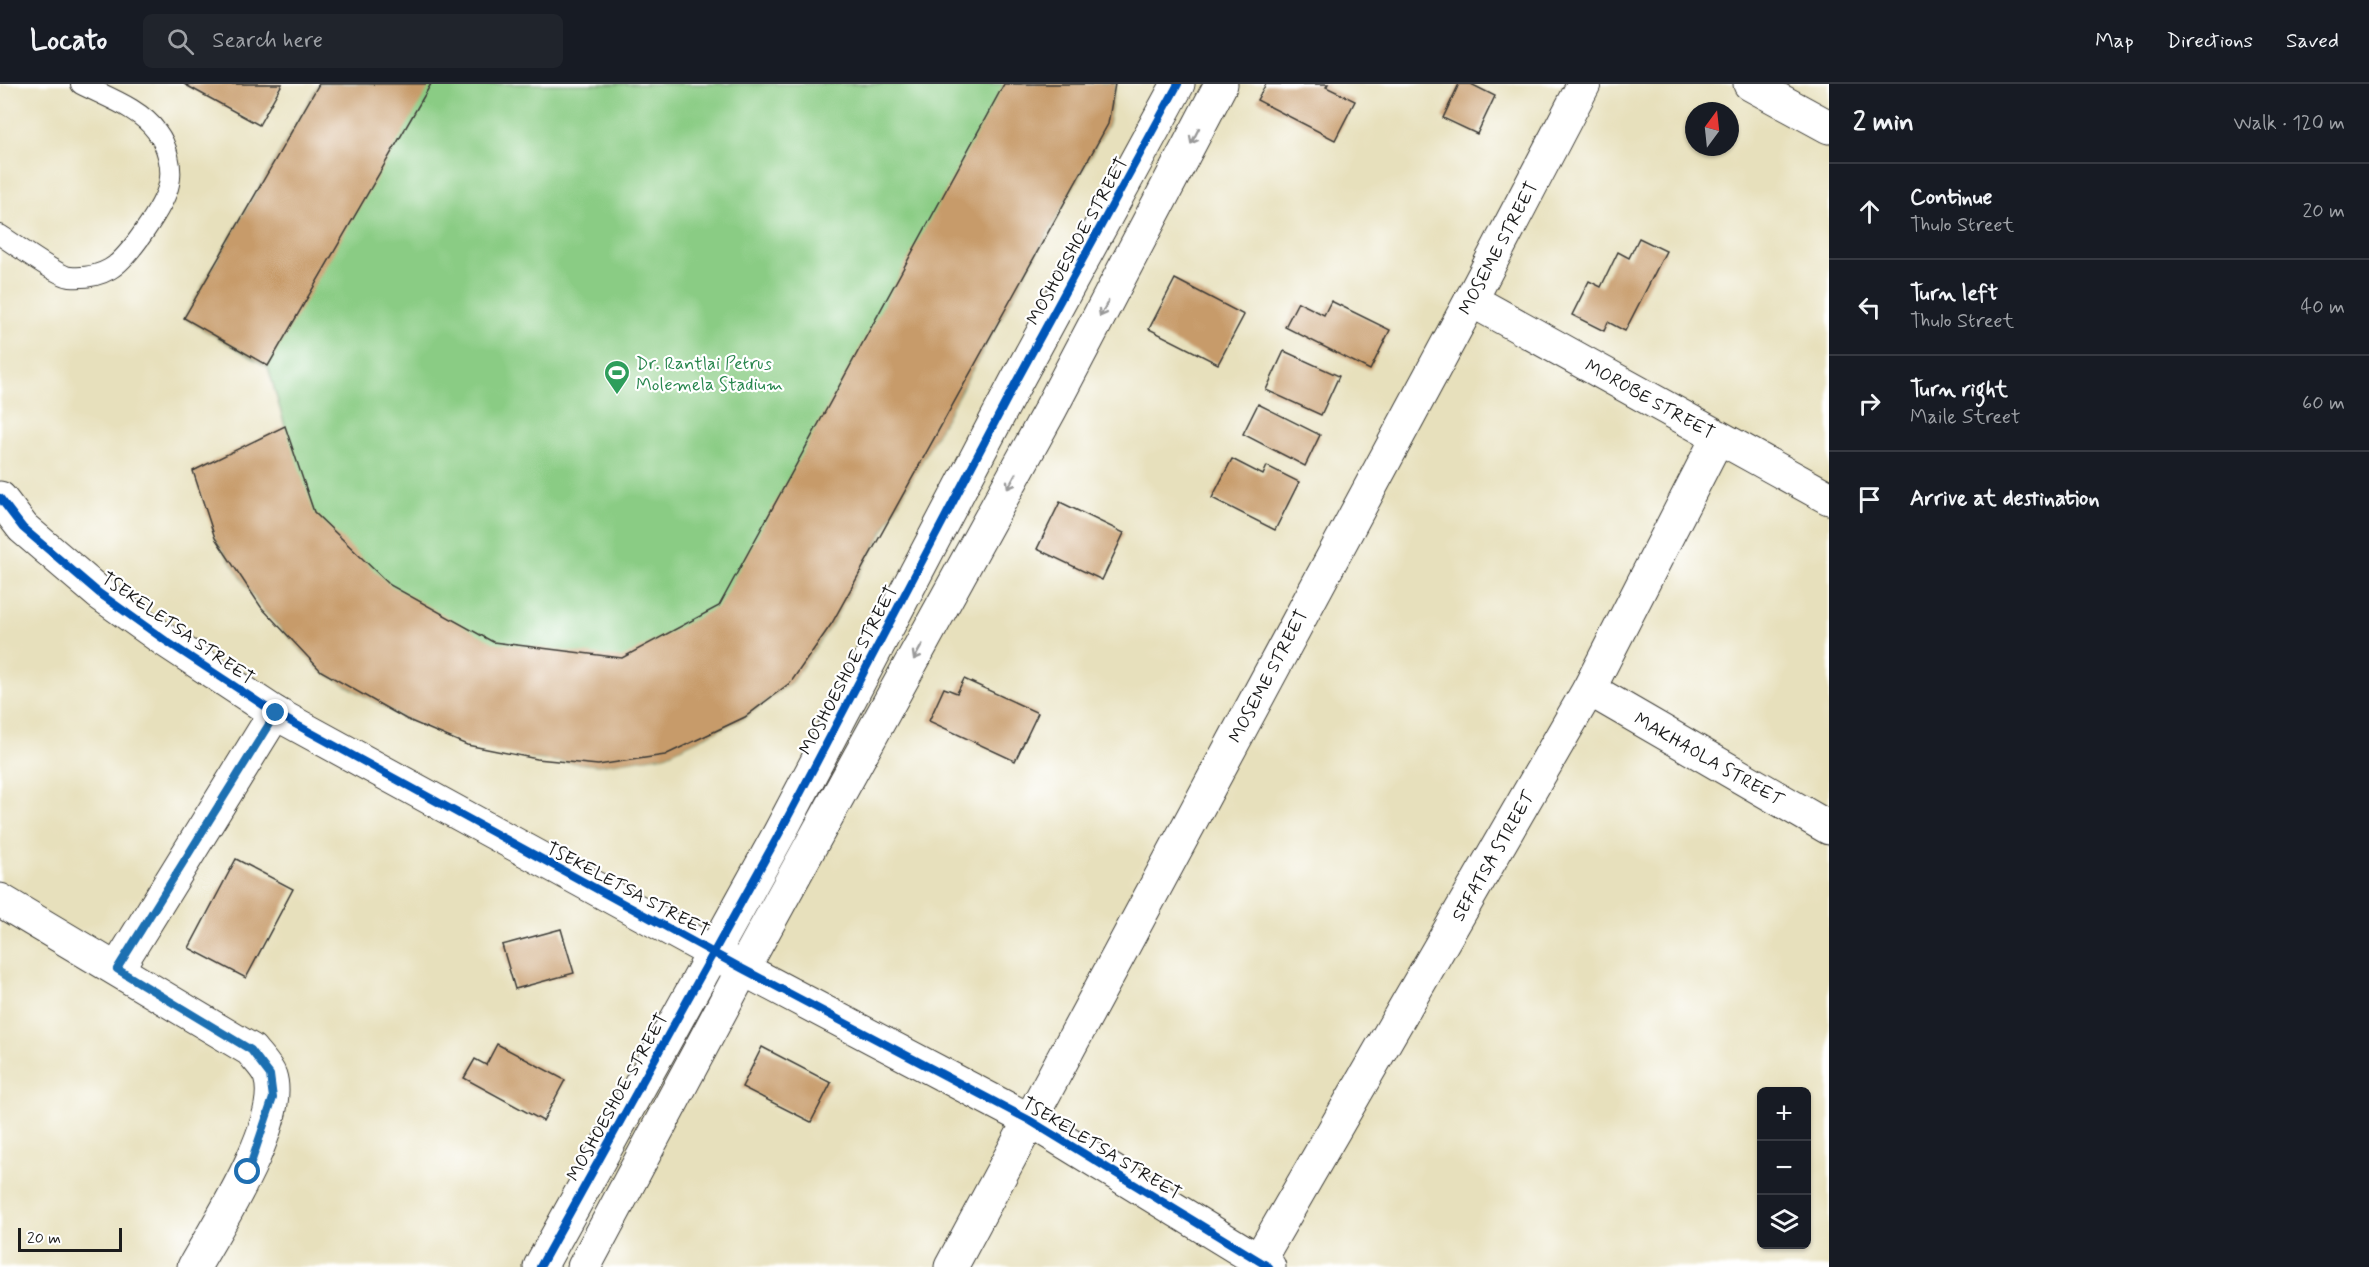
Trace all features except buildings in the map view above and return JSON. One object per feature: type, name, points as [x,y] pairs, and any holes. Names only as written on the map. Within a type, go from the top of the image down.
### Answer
[{"type":"street","name":"MOSHOESHOE STREET","points":[[540,1267],[779,834],[1016,382],[1178,84]]},
{"type":"street","points":[[584,1267],[743,969],[1050,410],[1221,84]]},
{"type":"street","name":"MOSEME STREET","points":[[951,1267],[1471,300],[1584,84]]},
{"type":"street","points":[[1750,84],[1829,127]]},
{"type":"street","name":"MOROBE STREET","points":[[1471,300],[1829,498]]},
{"type":"street","name":"SEFATSA STREET","points":[[1261,1265],[1589,690],[1718,437]]},
{"type":"street","name":"TSEKELETSA STREET","points":[[0,498],[23,528],[99,593],[166,641],[276,713],[743,969],[1029,1120],[1261,1265]]},
{"type":"street","name":"MAKHAOLA STREET","points":[[1589,690],[1829,828]]},
{"type":"street","points":[[117,969],[276,713]]},
{"type":"street","points":[[0,900],[251,1050],[270,1075],[273,1098],[248,1172],[195,1267]]},
{"type":"lane","points":[[0,235],[67,277],[89,277],[111,268],[138,240],[163,202],[170,183],[169,158],[158,133],[140,115],[81,84]]},
{"type":"green space","name":"Dr. Rantlai Petrus Molemela Stadium","points":[[319,84],[1115,84],[1108,124],[832,623],[791,682],[745,717],[665,755],[598,765],[537,759],[406,719],[321,671],[261,607],[215,538],[285,426],[268,367],[184,318]]},
{"type":"cycle path","points":[[540,1267],[779,834],[1016,382],[1178,84]]},
{"type":"cycle path","points":[[0,498],[23,528],[99,593],[166,641],[275,713],[743,969],[1029,1120],[1269,1267]]},
{"type":"place","name":"Dr. Rantlai Petrus Molemela Stadium","points":[[617,396]]},
{"type":"route","points":[[248,1172],[273,1098],[270,1075],[251,1050],[117,969],[276,713]]}]
